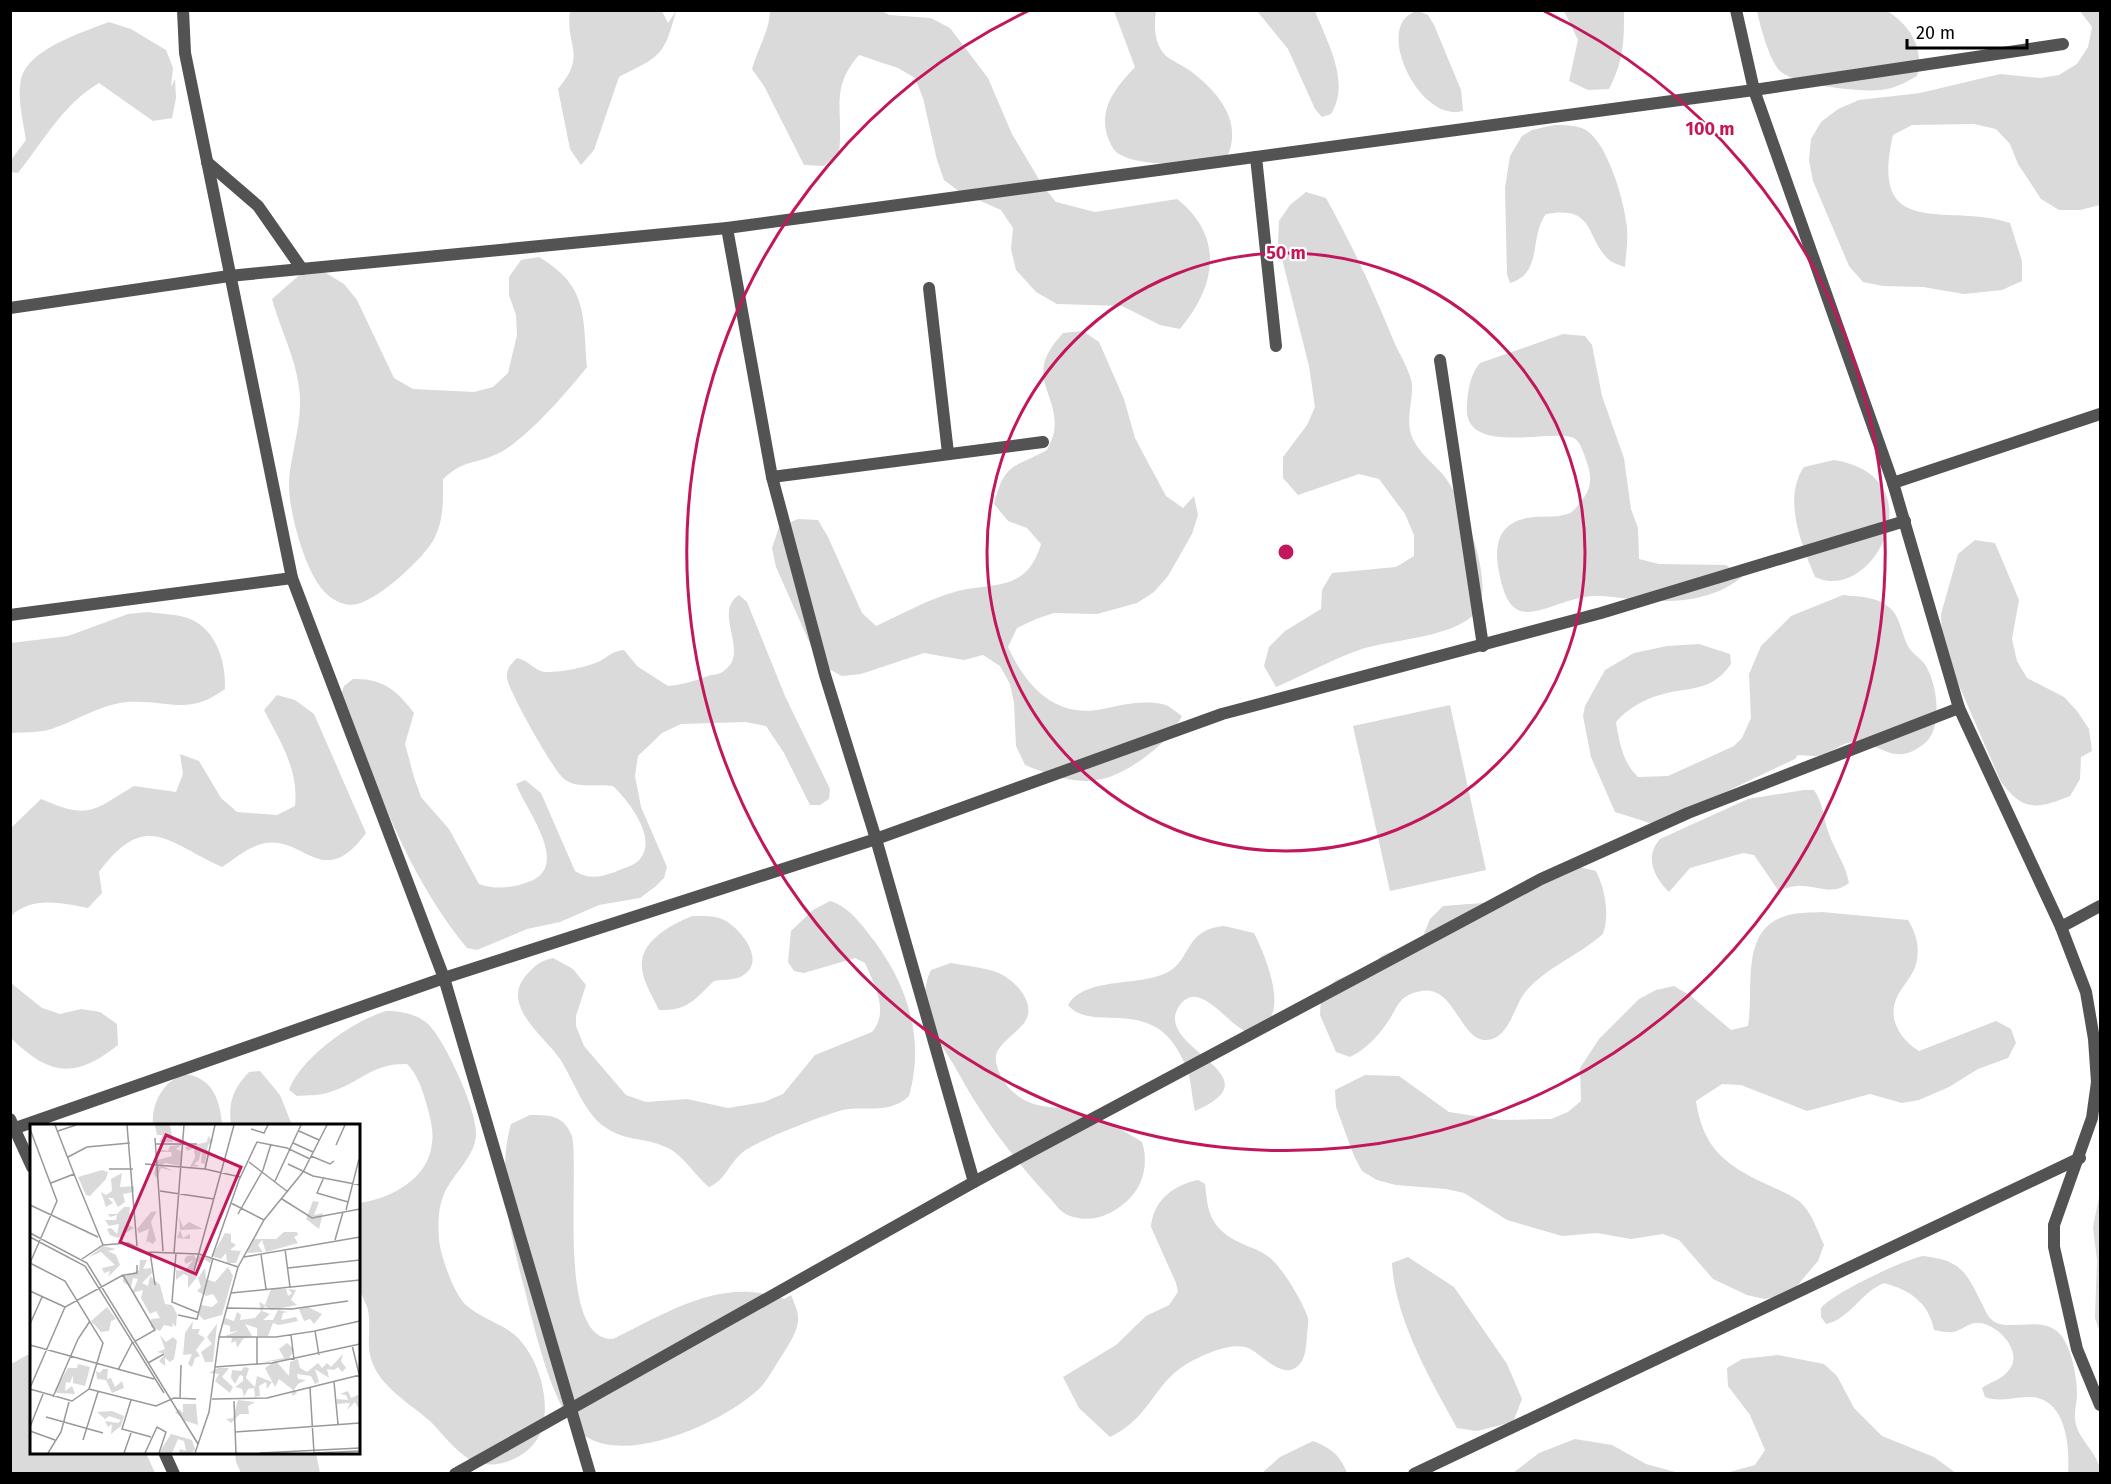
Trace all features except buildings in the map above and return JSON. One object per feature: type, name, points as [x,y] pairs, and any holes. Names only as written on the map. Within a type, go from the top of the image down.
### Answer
[{"type":"street","points":[[183,10],[185,53],[292,578],[444,978],[590,1473]]},
{"type":"street","points":[[1736,10],[1754,90],[1893,483],[1959,708],[2061,927],[2086,992],[2094,1039],[2097,1082],[2092,1118],[2080,1158],[2054,1225],[2054,1247],[2077,1349],[2100,1405]]},
{"type":"street","points":[[10,308],[229,276],[727,228],[1754,90],[2063,44]]},
{"type":"street","points":[[1257,157],[1276,346]]},
{"type":"street","points":[[207,162],[258,206],[302,269]]},
{"type":"street","points":[[727,228],[772,477],[825,675],[876,839],[974,1182]]},
{"type":"street","points":[[929,288],[948,453]]},
{"type":"street","points":[[1440,360],[1484,646]]},
{"type":"street","points":[[1893,483],[2100,414]]},
{"type":"street","points":[[772,477],[1042,442]]},
{"type":"street","points":[[30,1163],[12,1126],[444,978],[876,839],[1222,714],[1484,646],[1905,521]]},
{"type":"street","points":[[10,615],[292,578]]},
{"type":"street","points":[[455,1473],[974,1182],[1541,879],[1688,813],[1959,708]]},
{"type":"street","points":[[2061,927],[2100,906]]},
{"type":"street","points":[[1414,1473],[2080,1158]]},
{"type":"street","points":[[165,1454],[174,1473]]},
{"type":"shaded area","points":[[570,11],[662,11],[668,23],[676,11],[664,47],[652,59],[619,77],[594,150],[581,165],[570,149],[558,89],[567,77],[574,58],[569,23]]},
{"type":"shaded area","points":[[770,11],[882,11],[889,15],[931,18],[950,28],[988,78],[1012,134],[1043,186],[1056,202],[1095,212],[1177,199],[1192,214],[1203,229],[1209,245],[1210,262],[1208,279],[1192,313],[1180,329],[1160,325],[1122,306],[1057,304],[1036,292],[1016,270],[1011,249],[1013,228],[1001,210],[960,192],[944,180],[937,160],[923,98],[915,78],[898,68],[859,55],[850,67],[841,90],[839,152],[824,166],[804,165],[764,86],[752,69]]},
{"type":"shaded area","points":[[1114,11],[1156,11],[1156,34],[1161,50],[1200,78],[1219,98],[1226,110],[1232,134],[1231,147],[1225,161],[1142,162],[1130,159],[1114,150],[1106,131],[1108,103],[1135,67]]},
{"type":"shaded area","points":[[1257,11],[1315,11],[1331,49],[1338,76],[1337,102],[1331,114],[1322,117],[1315,109],[1288,49]]},
{"type":"shaded area","points":[[1418,11],[1428,15],[1434,25],[1461,90],[1463,111],[1446,111],[1430,102],[1417,88],[1406,70],[1400,50],[1399,33],[1405,19]]},
{"type":"shaded area","points":[[1564,11],[1624,11],[1622,51],[1618,69],[1609,89],[1588,90],[1569,81],[1578,40]]},
{"type":"shaded area","points":[[1757,11],[1887,11],[1903,23],[1914,39],[1919,56],[1917,76],[1891,88],[1864,90],[1831,87],[1788,76],[1780,71],[1772,59]]},
{"type":"shaded area","points":[[2080,11],[2100,11],[2100,205],[2080,210],[2059,210],[2041,199],[2018,164],[2010,144],[1996,129],[1974,124],[1912,125],[1893,135],[1888,169],[1892,191],[1903,205],[1919,212],[1986,218],[2010,223],[2022,261],[2022,281],[2002,290],[1964,294],[1923,287],[1883,286],[1863,282],[1849,266],[1813,181],[1809,160],[1811,139],[1821,122],[1838,109],[1859,100],[1920,93],[2000,74],[2040,78],[2059,75],[2077,64],[2088,47],[2092,27]]},
{"type":"shaded area","points":[[109,22],[131,29],[166,50],[173,68],[171,87],[175,79],[176,98],[172,118],[153,121],[99,83],[75,102],[54,124],[18,173],[11,172],[11,160],[26,140],[20,94],[21,79],[26,68],[45,50]]},
{"type":"shaded area","points":[[1554,125],[1574,126],[1586,130],[1601,146],[1607,158],[1618,185],[1626,221],[1625,267],[1608,259],[1581,218],[1562,212],[1546,214],[1541,223],[1527,272],[1510,283],[1507,274],[1505,188],[1510,156],[1522,136],[1532,130]]},
{"type":"shaded area","points":[[1306,192],[1326,198],[1345,233],[1407,368],[1412,384],[1409,419],[1412,437],[1420,451],[1447,480],[1461,506],[1480,563],[1482,597],[1478,609],[1469,619],[1456,626],[1441,632],[1359,650],[1276,687],[1264,666],[1269,647],[1285,631],[1321,609],[1322,590],[1332,573],[1396,567],[1414,556],[1414,535],[1405,514],[1379,479],[1359,474],[1298,495],[1283,478],[1283,457],[1307,425],[1315,407],[1309,366],[1278,243],[1279,221],[1290,205]]},
{"type":"shaded area","points":[[539,257],[567,279],[575,291],[583,317],[587,367],[557,402],[520,439],[497,454],[457,468],[443,479],[443,502],[438,530],[430,546],[412,566],[389,586],[366,601],[351,605],[340,603],[322,589],[313,575],[302,549],[294,520],[289,481],[299,419],[299,386],[272,299],[303,272],[326,273],[344,284],[357,300],[394,378],[413,389],[474,392],[493,387],[508,373],[517,335],[516,315],[509,295],[509,277],[521,260]]},
{"type":"shaded area","points":[[1083,331],[1099,342],[1124,399],[1135,438],[1166,496],[1183,508],[1194,496],[1198,515],[1192,534],[1168,576],[1154,592],[1137,603],[1097,614],[1054,613],[1036,619],[1017,628],[1008,647],[1033,686],[1057,704],[1070,709],[1086,711],[1155,703],[1167,706],[1182,716],[1157,748],[1129,768],[1115,775],[1087,781],[1058,777],[1025,765],[1016,746],[1014,703],[1010,684],[1000,666],[983,655],[964,660],[924,653],[861,674],[842,676],[823,666],[811,646],[776,567],[772,548],[779,527],[798,519],[818,520],[862,613],[876,626],[948,594],[1016,579],[1026,572],[1034,561],[1041,544],[1027,528],[1008,521],[994,504],[1006,473],[1018,464],[1047,450],[1053,434],[1054,418],[1043,373],[1045,362],[1051,348],[1063,333]]},
{"type":"shaded area","points":[[1563,334],[1585,336],[1592,345],[1602,396],[1624,458],[1631,509],[1638,528],[1639,559],[1659,564],[1726,565],[1742,577],[1718,591],[1693,599],[1652,601],[1591,596],[1529,612],[1519,610],[1511,604],[1504,592],[1497,561],[1498,542],[1502,534],[1506,528],[1522,519],[1561,516],[1572,512],[1589,488],[1589,472],[1581,446],[1571,437],[1491,436],[1478,431],[1469,421],[1467,405],[1469,388],[1474,372],[1480,363]]},
{"type":"shaded area","points":[[1834,460],[1866,471],[1883,489],[1889,512],[1886,535],[1874,557],[1857,573],[1837,581],[1815,577],[1800,537],[1794,507],[1798,479],[1804,467]]},
{"type":"shaded area","points":[[1975,540],[1995,543],[2019,600],[2012,639],[2017,661],[2027,678],[2064,697],[2089,729],[2092,751],[2081,757],[2080,779],[2070,796],[2049,804],[2024,803],[2009,792],[2001,782],[1947,658],[1942,637],[1941,614],[1958,554]]},
{"type":"shaded area","points":[[739,595],[747,602],[785,696],[830,789],[829,799],[820,805],[810,805],[784,753],[766,726],[745,722],[681,724],[662,733],[638,756],[635,776],[641,807],[667,867],[664,878],[640,898],[599,905],[560,922],[527,929],[477,950],[467,948],[427,890],[394,827],[341,695],[344,686],[353,679],[381,683],[395,692],[414,713],[405,744],[421,797],[449,829],[479,884],[498,888],[522,884],[541,875],[546,864],[543,838],[516,784],[525,780],[541,793],[575,871],[590,877],[604,875],[632,865],[640,859],[645,850],[645,841],[639,820],[626,800],[613,786],[580,785],[563,778],[541,746],[515,698],[507,678],[508,669],[517,658],[541,671],[565,671],[595,663],[624,650],[637,666],[668,686],[719,674],[732,662],[734,653],[729,612],[732,603]]},
{"type":"shaded area","points":[[1843,595],[1873,599],[1890,608],[1897,617],[1910,649],[1926,666],[1933,684],[1937,706],[1934,728],[1924,744],[1904,754],[1895,754],[1855,742],[1821,755],[1798,755],[1795,759],[1656,825],[1615,812],[1591,757],[1583,716],[1585,706],[1605,670],[1634,653],[1667,646],[1699,644],[1730,654],[1731,664],[1716,680],[1699,687],[1648,699],[1630,709],[1616,722],[1625,759],[1638,777],[1668,776],[1734,746],[1742,738],[1751,718],[1749,674],[1761,646],[1791,616]]},
{"type":"shaded area","points":[[148,612],[185,617],[207,631],[218,648],[224,669],[225,689],[212,697],[188,705],[127,702],[96,710],[48,730],[11,733],[11,643],[68,636],[128,614]]},
{"type":"shaded area","points":[[277,695],[295,700],[314,714],[366,833],[350,851],[336,859],[324,860],[287,845],[273,842],[253,847],[222,867],[172,841],[144,836],[130,841],[99,872],[102,893],[88,908],[57,903],[38,903],[19,910],[11,916],[11,828],[41,799],[81,811],[99,807],[134,786],[176,792],[183,774],[180,754],[199,761],[221,798],[237,812],[277,815],[295,806],[291,768],[264,710]]},
{"type":"shaded area","points":[[1450,705],[1486,870],[1390,891],[1353,726]]},
{"type":"shaded area","points":[[1814,790],[1822,806],[1829,834],[1849,883],[1843,887],[1827,889],[1799,886],[1778,890],[1754,855],[1743,853],[1690,868],[1669,892],[1659,880],[1652,860],[1655,846],[1660,839],[1748,799]]},
{"type":"shaded area","points":[[1576,866],[1596,871],[1599,878],[1606,910],[1603,934],[1534,983],[1522,997],[1511,1020],[1495,1038],[1487,1040],[1478,1038],[1463,1024],[1442,996],[1432,991],[1421,991],[1403,999],[1379,1033],[1360,1051],[1350,1057],[1336,1052],[1320,1015],[1321,994],[1336,980],[1376,964],[1381,956],[1390,952],[1400,953],[1419,946],[1430,919],[1443,906],[1496,902]]},
{"type":"shaded area","points":[[830,901],[847,910],[860,923],[881,951],[902,989],[914,1030],[914,1074],[909,1096],[901,1102],[883,1108],[836,1112],[774,1136],[743,1152],[724,1176],[709,1187],[684,1160],[666,1147],[626,1137],[611,1131],[595,1119],[560,1059],[528,1022],[518,1000],[519,989],[524,978],[537,965],[553,958],[573,969],[586,985],[576,1016],[576,1026],[584,1046],[626,1095],[646,1102],[687,1099],[728,1108],[764,1102],[783,1094],[815,1055],[872,1032],[880,1015],[879,998],[865,963],[855,958],[804,973],[794,971],[788,962],[791,931],[813,910]]},
{"type":"shaded area","points":[[1822,912],[1908,920],[1914,931],[1918,952],[1912,973],[1897,997],[1894,1013],[1897,1028],[1906,1041],[1919,1051],[1996,1021],[2011,1029],[2016,1043],[2008,1058],[1978,1069],[1949,1087],[1919,1100],[1902,1103],[1870,1094],[1807,1111],[1741,1085],[1722,1084],[1696,1101],[1704,1131],[1718,1153],[1739,1170],[1799,1201],[1807,1210],[1824,1245],[1818,1261],[1796,1287],[1781,1296],[1764,1299],[1747,1295],[1713,1279],[1679,1240],[1663,1234],[1631,1239],[1597,1233],[1562,1236],[1507,1220],[1464,1193],[1446,1189],[1396,1185],[1377,1180],[1362,1171],[1336,1107],[1335,1090],[1365,1075],[1399,1076],[1449,1112],[1501,1120],[1551,1119],[1568,1112],[1581,1101],[1580,1068],[1599,1039],[1639,999],[1656,990],[1674,986],[1691,996],[1731,1030],[1748,1026],[1752,961],[1755,946],[1762,932],[1773,922],[1789,915]]},
{"type":"shaded area","points":[[693,916],[710,916],[732,925],[749,945],[753,961],[751,968],[738,978],[714,981],[684,1006],[677,1009],[659,1010],[643,973],[644,953],[662,932]]},
{"type":"shaded area","points":[[1224,926],[1254,933],[1271,976],[1273,1011],[1267,1022],[1249,1033],[1202,999],[1191,997],[1180,1005],[1175,1020],[1181,1034],[1220,1073],[1225,1085],[1218,1098],[1195,1111],[1187,1068],[1171,1041],[1157,1028],[1141,1021],[1124,1018],[1092,1017],[1079,1013],[1068,1005],[1076,996],[1087,990],[1157,977],[1168,972],[1176,966],[1202,933]]},
{"type":"shaded area","points":[[951,963],[1003,975],[1016,985],[1025,998],[1028,1005],[1026,1020],[1001,1046],[996,1055],[1000,1074],[1012,1091],[1028,1102],[1076,1111],[1093,1117],[1142,1142],[1145,1163],[1139,1185],[1125,1203],[1111,1213],[1087,1219],[1070,1216],[1063,1212],[1022,1167],[988,1122],[927,1018],[924,999],[931,970]]},
{"type":"shaded area","points":[[11,983],[42,1008],[60,1014],[81,1009],[100,1012],[117,1024],[118,1045],[89,1064],[76,1068],[50,1066],[38,1060],[11,1038]]},
{"type":"shaded area","points":[[386,1011],[403,1012],[414,1015],[428,1024],[451,1060],[472,1110],[475,1143],[442,1199],[440,1246],[452,1284],[461,1300],[478,1314],[516,1336],[531,1355],[541,1379],[545,1404],[542,1428],[531,1447],[513,1460],[490,1464],[469,1459],[433,1424],[387,1385],[374,1366],[370,1355],[368,1310],[360,1287],[360,1203],[395,1192],[416,1177],[424,1167],[429,1156],[432,1138],[424,1095],[417,1078],[407,1064],[375,1070],[340,1088],[318,1095],[297,1096],[289,1090],[295,1078],[316,1053],[344,1032]]},
{"type":"shaded area","points":[[260,1071],[280,1095],[292,1124],[231,1124],[230,1109],[235,1090],[249,1072]]},
{"type":"shaded area","points":[[185,1074],[195,1076],[208,1085],[217,1099],[222,1124],[153,1124],[154,1109],[160,1094],[171,1081]]},
{"type":"shaded area","points":[[530,1115],[544,1115],[560,1120],[572,1136],[574,1253],[577,1286],[584,1314],[595,1332],[613,1339],[675,1308],[717,1294],[761,1293],[784,1299],[791,1295],[798,1318],[794,1334],[763,1384],[744,1401],[700,1426],[648,1443],[622,1446],[600,1443],[581,1433],[571,1422],[553,1387],[539,1346],[510,1229],[507,1207],[505,1165],[511,1124]]},
{"type":"shaded area","points":[[1198,1180],[1205,1184],[1210,1212],[1218,1227],[1230,1238],[1269,1257],[1292,1285],[1308,1318],[1304,1356],[1298,1366],[1291,1370],[1284,1370],[1245,1347],[1231,1347],[1206,1354],[1174,1373],[1134,1421],[1110,1437],[1079,1408],[1063,1377],[1116,1345],[1146,1316],[1169,1305],[1178,1292],[1151,1227],[1156,1209],[1166,1196],[1180,1186]]},
{"type":"shaded area","points":[[2100,1192],[2100,1332],[2095,1318],[2097,1260],[2093,1227]]},
{"type":"shaded area","points":[[1923,1256],[1945,1260],[1959,1268],[1970,1281],[1987,1313],[1998,1324],[2042,1325],[2050,1327],[2063,1337],[2070,1352],[2076,1378],[2076,1425],[2097,1461],[2100,1473],[2068,1473],[2068,1450],[2063,1426],[2059,1415],[2043,1400],[2031,1397],[1991,1399],[1985,1397],[1982,1388],[2003,1376],[2013,1363],[2011,1347],[1994,1328],[1975,1323],[1953,1332],[1934,1330],[1928,1312],[1917,1299],[1884,1283],[1869,1292],[1842,1317],[1826,1324],[1821,1317],[1821,1308],[1839,1294],[1885,1270]]},
{"type":"shaded area","points":[[1408,1257],[1454,1287],[1507,1364],[1522,1399],[1513,1422],[1477,1431],[1457,1428],[1416,1348],[1400,1306],[1392,1263]]},
{"type":"shaded area","points":[[30,1354],[30,1454],[146,1454],[155,1473],[11,1473],[11,1364]]},
{"type":"shaded area","points":[[1778,1355],[1824,1364],[1837,1376],[1854,1408],[1882,1436],[1934,1457],[1956,1473],[1726,1473],[1755,1465],[1765,1450],[1750,1415],[1728,1386],[1727,1368],[1742,1359]]},
{"type":"shaded area","points":[[1575,1439],[1612,1445],[1646,1464],[1679,1473],[1513,1473],[1539,1453]]},
{"type":"shaded area","points":[[1313,1441],[1334,1453],[1347,1473],[1262,1473],[1280,1457]]},
{"type":"shaded area","points":[[235,1454],[316,1454],[320,1473],[241,1473]]}]
